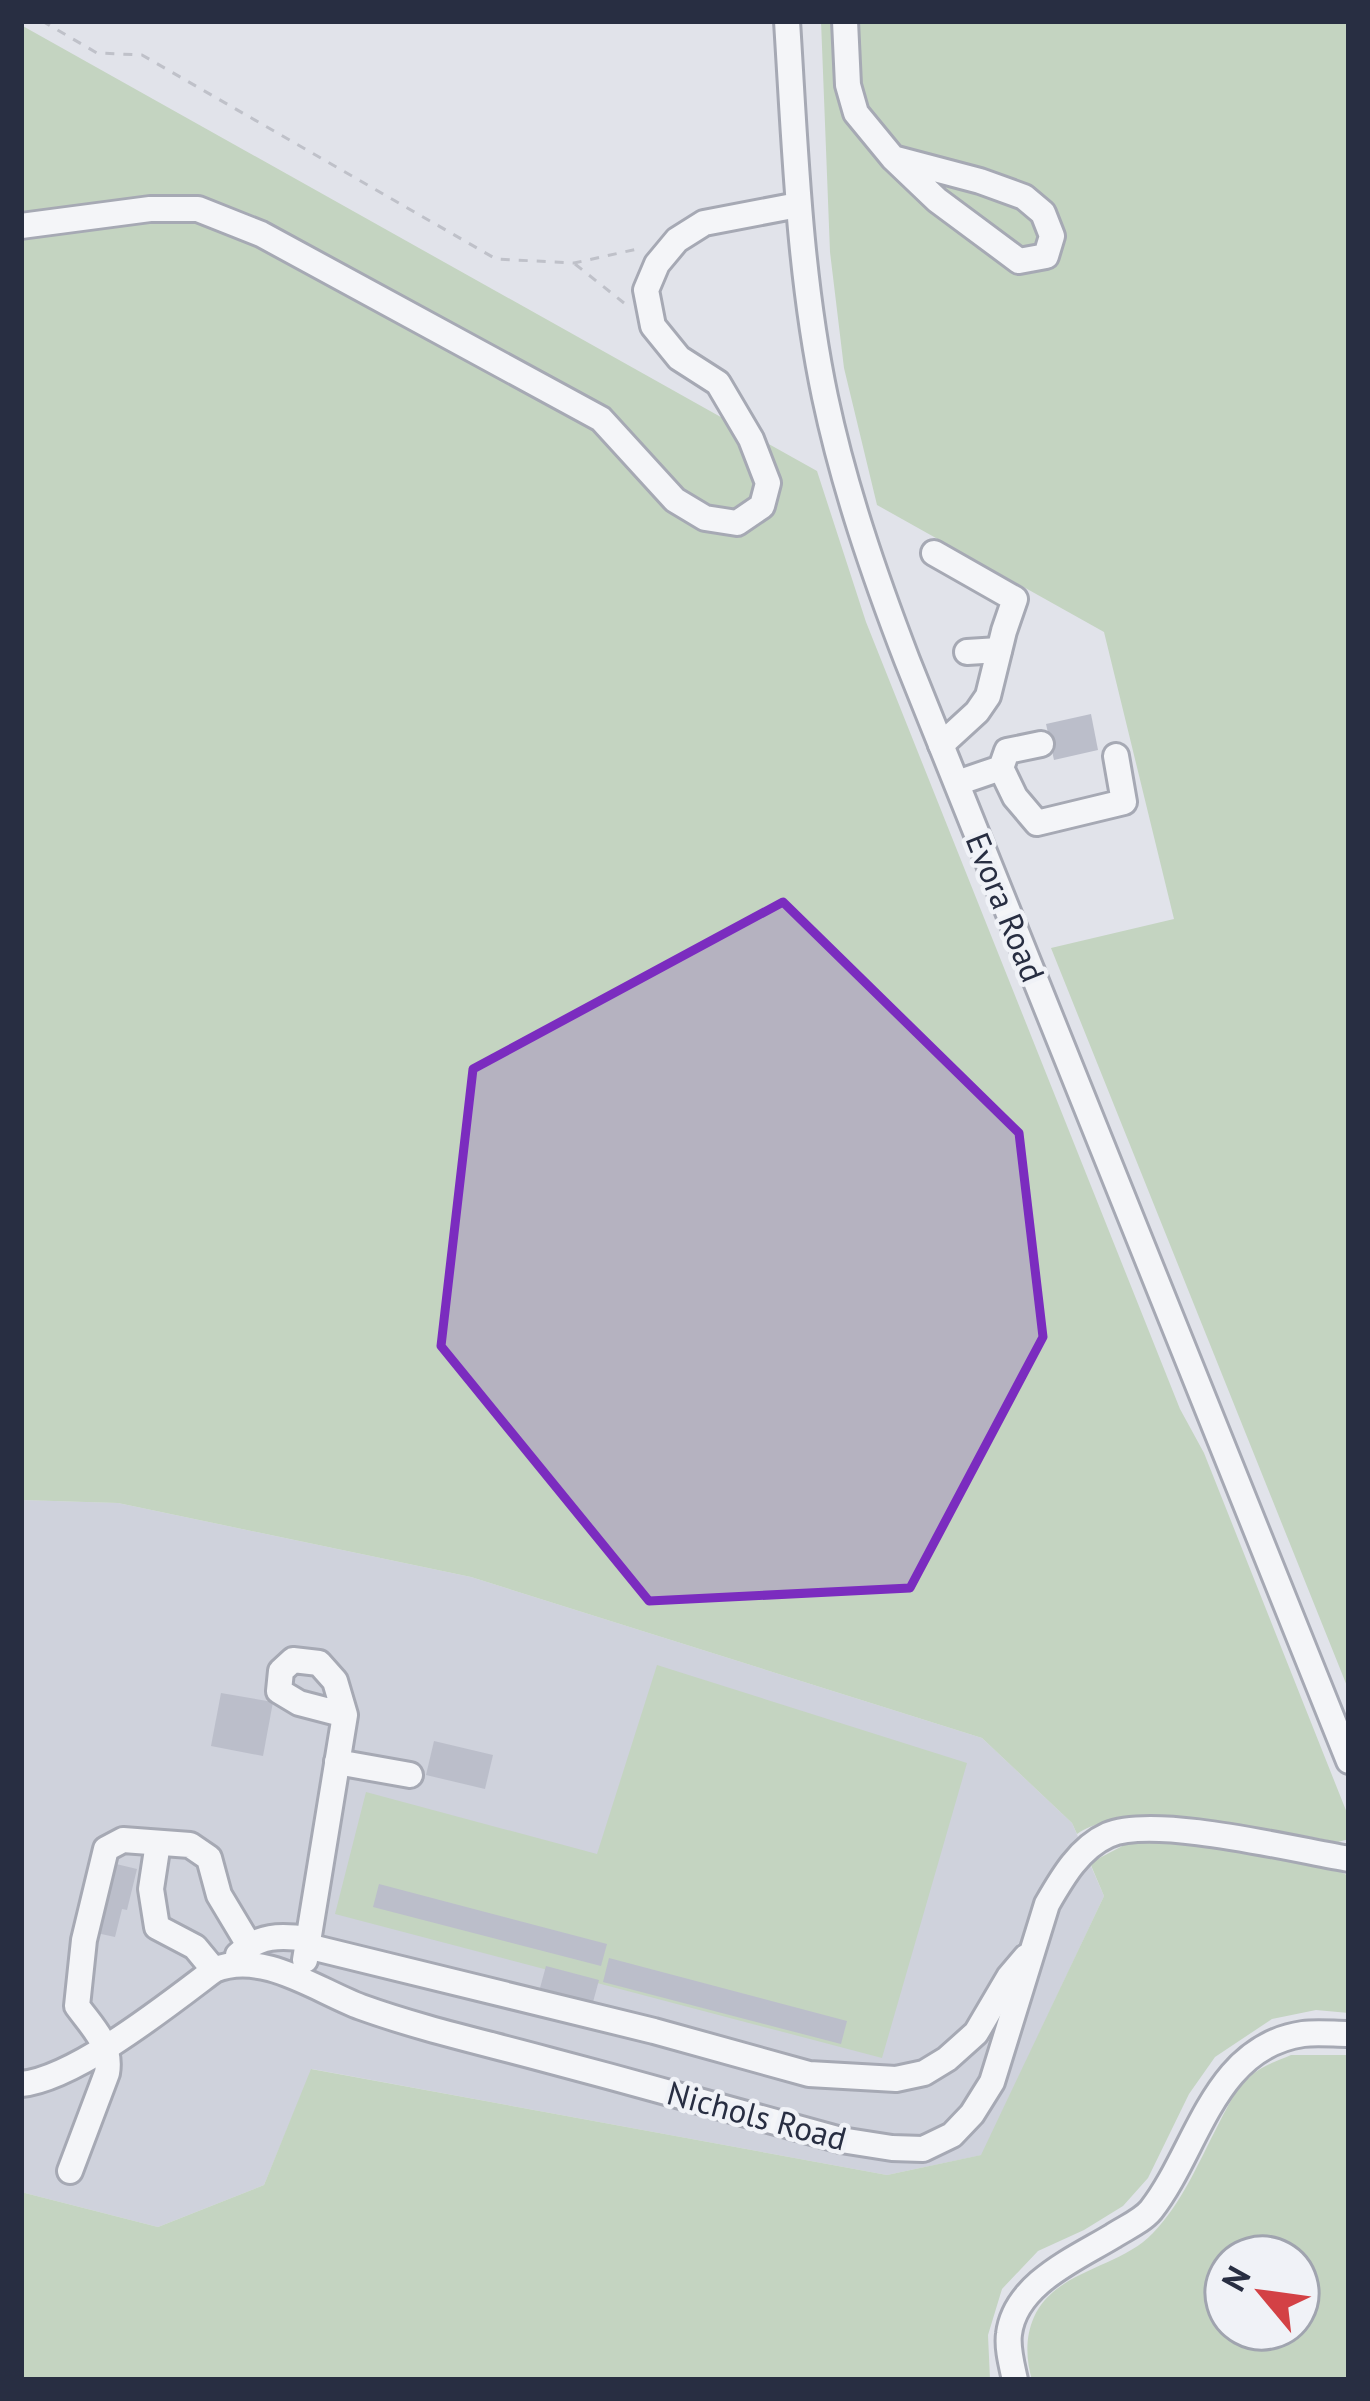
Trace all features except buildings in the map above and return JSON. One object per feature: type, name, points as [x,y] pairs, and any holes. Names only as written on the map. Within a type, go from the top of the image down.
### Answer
[{"type":"street","name":"Evora Road","points":[[788,21],[799,205],[816,347],[847,488],[941,746],[1349,1761]]},
{"type":"street","points":[[844,21],[848,85],[856,113],[892,158],[937,200],[1019,261],[1046,256],[1052,236],[1043,214],[1024,197],[892,158]]},
{"type":"street","points":[[21,226],[150,209],[198,209],[261,234],[601,419],[675,500],[705,518],[737,523],[762,506],[768,483],[752,439],[718,383],[679,358],[653,326],[646,290],[657,264],[677,240],[704,223],[799,205]]},
{"type":"street","points":[[934,553],[1015,598],[988,696],[941,746]]},
{"type":"street","points":[[967,652],[999,650]]},
{"type":"street","points":[[1041,744],[1007,752],[1001,768],[1036,824],[1124,802],[1116,756]]},
{"type":"street","points":[[957,783],[1001,768]]},
{"type":"street","points":[[301,1980],[345,1714]]},
{"type":"street","points":[[337,1762],[410,1775]]},
{"type":"street","name":"Nichols Road","points":[[221,1967],[265,1968],[358,2006],[453,2035],[841,2140],[923,2150],[952,2134],[972,2114],[992,2082],[1047,1904],[1080,1855],[1106,1836],[1133,1828],[1203,1833],[1349,1859]]},
{"type":"street","points":[[70,2171],[110,2061],[106,2045],[77,2006],[84,1940],[106,1849],[123,1840],[190,1845],[209,1858],[220,1895],[249,1945]]},
{"type":"street","points":[[158,1843],[151,1889],[158,1927],[221,1967]]},
{"type":"street","points":[[21,2084],[37,2083],[71,2068],[249,1945],[280,1935],[809,2074],[896,2079],[924,2073],[976,2033],[1009,1977],[1035,1946]]},
{"type":"street","points":[[1015,2380],[1009,2335],[1018,2305],[1045,2278],[1148,2214],[1228,2077],[1265,2046],[1302,2034],[1349,2035]]},
{"type":"path","points":[[43,21],[97,53],[142,55],[496,259],[574,263],[677,240]]},
{"type":"path","points":[[574,263],[653,326]]},
{"type":"highlighted area","points":[[783,902],[1019,1133],[1043,1337],[910,1588],[649,1601],[441,1346],[473,1069]]},
{"type":"shaded area","points":[[21,1500],[118,1503],[471,1577],[982,1738],[1072,1823],[1104,1896],[982,2155],[887,2175],[312,2069],[264,2185],[158,2227],[21,2192]]},
{"type":"green space","points":[[821,21],[1349,21],[1349,1691],[1051,948],[1174,919],[1104,632],[877,505],[844,368],[830,252]]},
{"type":"green space","points":[[21,25],[817,471],[866,622],[1349,1818],[1349,1839],[1338,1842],[1242,1825],[1165,1818],[1099,1824],[1077,1834],[1072,1823],[982,1738],[471,1577],[118,1503],[21,1500]]},
{"type":"green space","points":[[657,1665],[967,1763],[882,2058],[335,1914],[366,1792],[597,1854]]},
{"type":"green space","points":[[1165,1839],[1284,1856],[1349,1876],[1349,2013],[1316,2010],[1272,2019],[1215,2057],[1189,2094],[1148,2178],[1123,2206],[1038,2251],[1002,2289],[988,2335],[990,2380],[21,2380],[21,2192],[158,2227],[264,2185],[311,2069],[887,2175],[981,2155],[1104,1896],[1090,1863],[1130,1842]]},
{"type":"green space","points":[[1291,2055],[1349,2055],[1349,2380],[1032,2380],[1029,2332],[1044,2301],[1072,2279],[1123,2255],[1153,2233],[1180,2197],[1238,2090],[1257,2071]]}]
